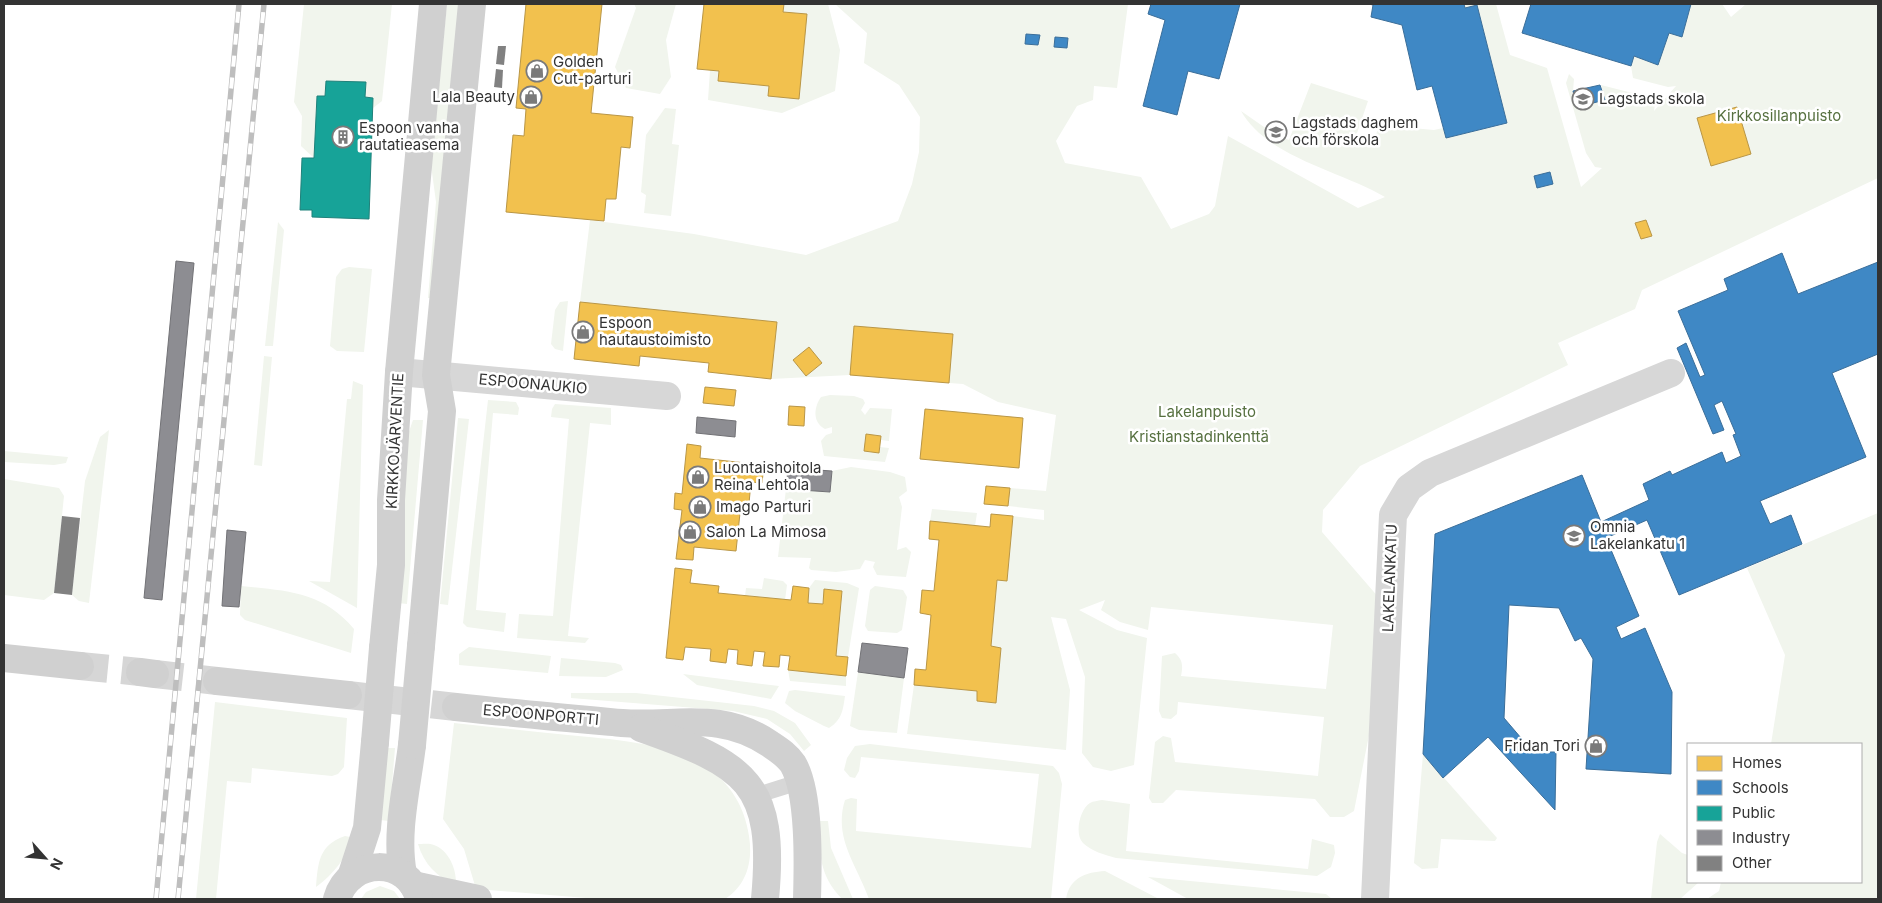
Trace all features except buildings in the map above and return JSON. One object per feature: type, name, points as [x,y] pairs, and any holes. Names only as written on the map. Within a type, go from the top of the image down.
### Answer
[{"type":"main road","name":"KIRKKOJÄRVENTIE","points":[[344,888],[367,828],[391,565],[391,500],[398,372],[433,4]]},
{"type":"main road","points":[[411,886],[399,857],[412,745],[442,411],[436,375],[472,4]]},
{"type":"main road","points":[[4,658],[80,666]]},
{"type":"main road","points":[[217,681],[348,695]]},
{"type":"main road","name":"ESPOONPORTTI","points":[[456,707],[626,723],[697,721],[738,728],[761,738],[783,753],[793,765],[799,782],[805,807],[807,899]]},
{"type":"main road","name":"ESPOONPORTTI","points":[[626,723],[691,746],[718,759],[736,771],[754,796],[763,814],[767,837],[765,899]]},
{"type":"main road","points":[[344,888],[372,867],[388,868],[411,886],[464,898],[478,899]]},
{"type":"street","name":"ESPOONAUKIO","points":[[398,372],[667,396]]},
{"type":"street","name":"LAKELANKATU","points":[[1374,899],[1393,515],[1409,488],[1430,473],[1671,373]]},
{"type":"lane","points":[[754,796],[799,782]]},
{"type":"green space","points":[[304,4],[392,4],[382,101],[373,108],[373,98],[365,97],[365,82],[326,81],[325,96],[317,96],[314,158],[301,146],[302,116],[294,102]]},
{"type":"green space","points":[[447,4],[462,4],[434,298],[428,298],[436,202],[431,165]]},
{"type":"green space","points":[[634,4],[676,4],[666,40],[671,77],[660,94],[626,88],[615,67],[636,8]]},
{"type":"green space","points":[[784,4],[828,4],[840,50],[835,91],[782,113],[708,100],[710,70],[719,71],[718,81],[769,86],[807,14],[783,12]]},
{"type":"green space","points":[[835,4],[1128,4],[1117,88],[1094,86],[1093,100],[1077,106],[1056,141],[1065,163],[1141,177],[1171,229],[1209,214],[1215,206],[1228,136],[1358,208],[1385,197],[1287,152],[1269,141],[1253,127],[1241,111],[1274,134],[1289,140],[1311,83],[1368,101],[1356,136],[1374,141],[1379,125],[1434,130],[1443,128],[1446,138],[1507,124],[1477,5],[1465,8],[1464,4],[1496,4],[1510,55],[1547,68],[1581,187],[1602,168],[1595,167],[1586,153],[1566,83],[1569,74],[1574,79],[1573,91],[1577,107],[1604,100],[1601,85],[1652,98],[1655,104],[1654,111],[1676,86],[1668,87],[1633,78],[1631,66],[1634,56],[1658,64],[1669,33],[1682,36],[1691,4],[1722,4],[1731,17],[1746,4],[1878,4],[1878,178],[1642,290],[1635,309],[1558,343],[1568,365],[1360,466],[1323,510],[1322,532],[1380,599],[1373,715],[1354,811],[1344,817],[1330,817],[1315,799],[1176,790],[1163,803],[1152,803],[1149,798],[1155,742],[1163,736],[1171,738],[1175,762],[1318,776],[1324,717],[1178,702],[1177,714],[1171,719],[1162,718],[1159,711],[1162,656],[1175,653],[1180,658],[1182,663],[1181,676],[1326,689],[1333,625],[1151,607],[1148,630],[1120,622],[1101,610],[1105,600],[1079,610],[1117,630],[1147,638],[1134,765],[1111,771],[1093,767],[1082,753],[1085,677],[1066,619],[1051,617],[1070,690],[1066,750],[907,734],[914,685],[977,691],[977,701],[996,703],[1001,648],[991,646],[997,580],[1007,581],[1013,516],[1044,520],[1044,510],[1008,506],[1010,488],[1046,491],[1056,415],[998,402],[963,384],[949,383],[953,334],[854,326],[850,375],[771,379],[777,322],[580,302],[590,220],[694,234],[806,255],[898,221],[912,184],[919,152],[920,117],[899,85],[864,63],[867,33]]},
{"type":"green space","points":[[665,108],[676,109],[672,144],[679,145],[671,216],[644,213],[646,195],[641,192],[646,135]]},
{"type":"green space","points":[[278,222],[284,230],[273,346],[265,346]]},
{"type":"green space","points":[[349,267],[372,269],[364,352],[337,351],[330,346],[336,277],[342,269]]},
{"type":"green space","points":[[568,301],[563,351],[555,349],[551,344],[555,310],[560,302]]},
{"type":"green space","points":[[264,356],[272,357],[262,466],[254,465]]},
{"type":"green space","points":[[353,381],[363,385],[357,608],[309,581],[330,582],[347,399],[351,399]]},
{"type":"green space","points":[[830,395],[854,396],[863,399],[865,403],[861,410],[865,415],[870,408],[892,409],[889,441],[881,440],[881,436],[867,434],[865,451],[879,453],[880,447],[889,448],[885,462],[824,456],[821,441],[826,435],[832,433],[832,427],[825,429],[821,426],[816,418],[816,410],[821,397]]},
{"type":"green space","points":[[488,400],[516,402],[519,408],[518,415],[493,413],[476,610],[506,613],[504,632],[467,627],[463,623]]},
{"type":"green space","points":[[555,404],[611,408],[611,425],[590,423],[568,636],[589,638],[585,643],[517,638],[519,614],[553,616],[569,419],[551,417]]},
{"type":"green space","points":[[458,418],[469,419],[448,605],[440,604]]},
{"type":"green space","points":[[413,420],[423,420],[407,604],[398,603],[404,446]]},
{"type":"green space","points":[[109,430],[89,603],[79,601],[72,595],[85,481],[100,437]]},
{"type":"green space","points":[[4,451],[68,457],[66,463],[54,465],[4,462]]},
{"type":"green space","points":[[851,467],[890,472],[905,477],[907,491],[899,497],[902,507],[897,550],[906,547],[911,552],[906,577],[877,575],[873,567],[875,562],[865,560],[860,569],[836,572],[811,570],[809,568],[811,558],[778,557],[786,489],[830,492],[832,471]]},
{"type":"green space","points":[[4,479],[59,488],[64,496],[54,593],[44,600],[4,595]]},
{"type":"green space","points":[[932,509],[977,513],[975,526],[930,521]]},
{"type":"green space","points":[[1878,513],[1878,899],[1707,899],[1719,891],[1721,883],[1862,883],[1862,743],[1771,743],[1785,655],[1747,568]]},
{"type":"green space","points":[[764,578],[783,581],[787,585],[785,600],[745,596],[746,588],[762,589]]},
{"type":"green space","points":[[815,580],[847,583],[859,588],[848,657],[836,656],[842,591],[825,589],[823,604],[808,603],[809,588]]},
{"type":"green space","points":[[241,586],[273,589],[302,595],[329,607],[342,616],[354,629],[351,653],[245,620],[240,615]]},
{"type":"green space","points":[[875,586],[903,590],[907,597],[902,630],[897,633],[868,631],[865,626],[870,590]]},
{"type":"green space","points":[[469,647],[551,656],[548,673],[459,665],[459,654]]},
{"type":"green space","points":[[561,658],[615,663],[621,665],[623,670],[606,677],[559,676]]},
{"type":"green space","points":[[788,670],[846,676],[846,686],[790,681]]},
{"type":"green space","points":[[858,672],[904,678],[897,733],[859,730],[850,726]]},
{"type":"green space","points":[[683,674],[779,686],[771,699],[697,685]]},
{"type":"green space","points":[[795,690],[845,696],[837,722],[829,728],[795,711],[785,703],[789,691]]},
{"type":"green space","points":[[571,693],[636,693],[754,706],[774,711],[795,723],[811,745],[804,751],[790,734],[767,719],[733,711],[571,698]]},
{"type":"green space","points":[[215,702],[347,718],[344,767],[338,774],[332,776],[252,768],[251,783],[227,781],[216,899],[196,899]]},
{"type":"green space","points":[[454,723],[621,741],[659,747],[693,759],[707,767],[723,781],[736,797],[740,806],[747,826],[750,845],[749,863],[743,880],[739,887],[725,899],[598,899],[476,889],[464,849],[443,819]]},
{"type":"green space","points":[[870,744],[1053,766],[1059,773],[1062,784],[1051,899],[869,899],[844,839],[842,814],[845,800],[857,799],[856,831],[1031,848],[1039,774],[861,757],[859,771],[855,778],[850,777],[844,770],[847,758],[855,746]]},
{"type":"green space","points":[[387,748],[395,748],[389,821],[380,820]]},
{"type":"green space","points":[[1423,754],[1497,838],[1495,841],[1441,839],[1438,868],[1422,869],[1414,863]]},
{"type":"green space","points":[[1102,800],[1130,804],[1126,851],[1308,869],[1312,839],[1334,845],[1335,853],[1331,867],[1317,876],[1116,858],[1090,848],[1080,839],[1079,822],[1083,811],[1091,802]]},
{"type":"green space","points":[[819,821],[828,821],[831,848],[853,899],[842,899],[828,881],[824,872],[820,853]]},
{"type":"green space","points":[[1660,834],[1682,853],[1687,855],[1687,883],[1698,883],[1680,899],[1651,899],[1657,842]]},
{"type":"green space","points":[[345,836],[355,838],[338,865],[316,887],[319,862],[325,850],[330,844]]},
{"type":"green space","points":[[418,844],[432,844],[444,852],[454,868],[456,886],[442,878],[432,869],[424,858]]},
{"type":"green space","points":[[1105,871],[1159,899],[1066,899],[1075,881],[1091,873]]},
{"type":"green space","points":[[1148,877],[1326,894],[1332,899],[1188,899]]},
{"type":"green space","points":[[380,886],[394,891],[400,899],[361,899],[366,892]]},
{"type":"tunnel","points":[[80,666],[140,672]]},
{"type":"tunnel","points":[[155,674],[217,681]]},
{"type":"tunnel","points":[[348,695],[456,707]]},
{"type":"railway","points":[[156,899],[239,4]]},
{"type":"railway","points":[[178,899],[264,4]]},
{"type":"place","name":"Golden Cut-parturi","points":[[537,71]]},
{"type":"place","name":"Lala Beauty","points":[[531,97]]},
{"type":"place","name":"Lagstads skola","points":[[1583,99]]},
{"type":"place","name":"Lagstads daghem och förskola","points":[[1276,132]]},
{"type":"place","name":"Espoon vanha rautatieasema","points":[[343,137]]},
{"type":"place","name":"Espoon hautaustoimisto","points":[[583,332]]},
{"type":"place","name":"Luontaishoitola Reina Lehtola","points":[[698,477]]},
{"type":"place","name":"Imago Parturi","points":[[700,507]]},
{"type":"place","name":"Salon La Mimosa","points":[[690,532]]},
{"type":"place","name":"Omnia Lakelankatu 1","points":[[1574,536]]},
{"type":"place","name":"Fridan Tori","points":[[1596,746]]},
{"type":"park label","name":"Kirkkosillanpuisto","points":[[1779,116]]},
{"type":"park label","name":"Lakelanpuisto","points":[[1207,412]]},
{"type":"park label","name":"Kristianstadinkenttä","points":[[1199,437]]}]
